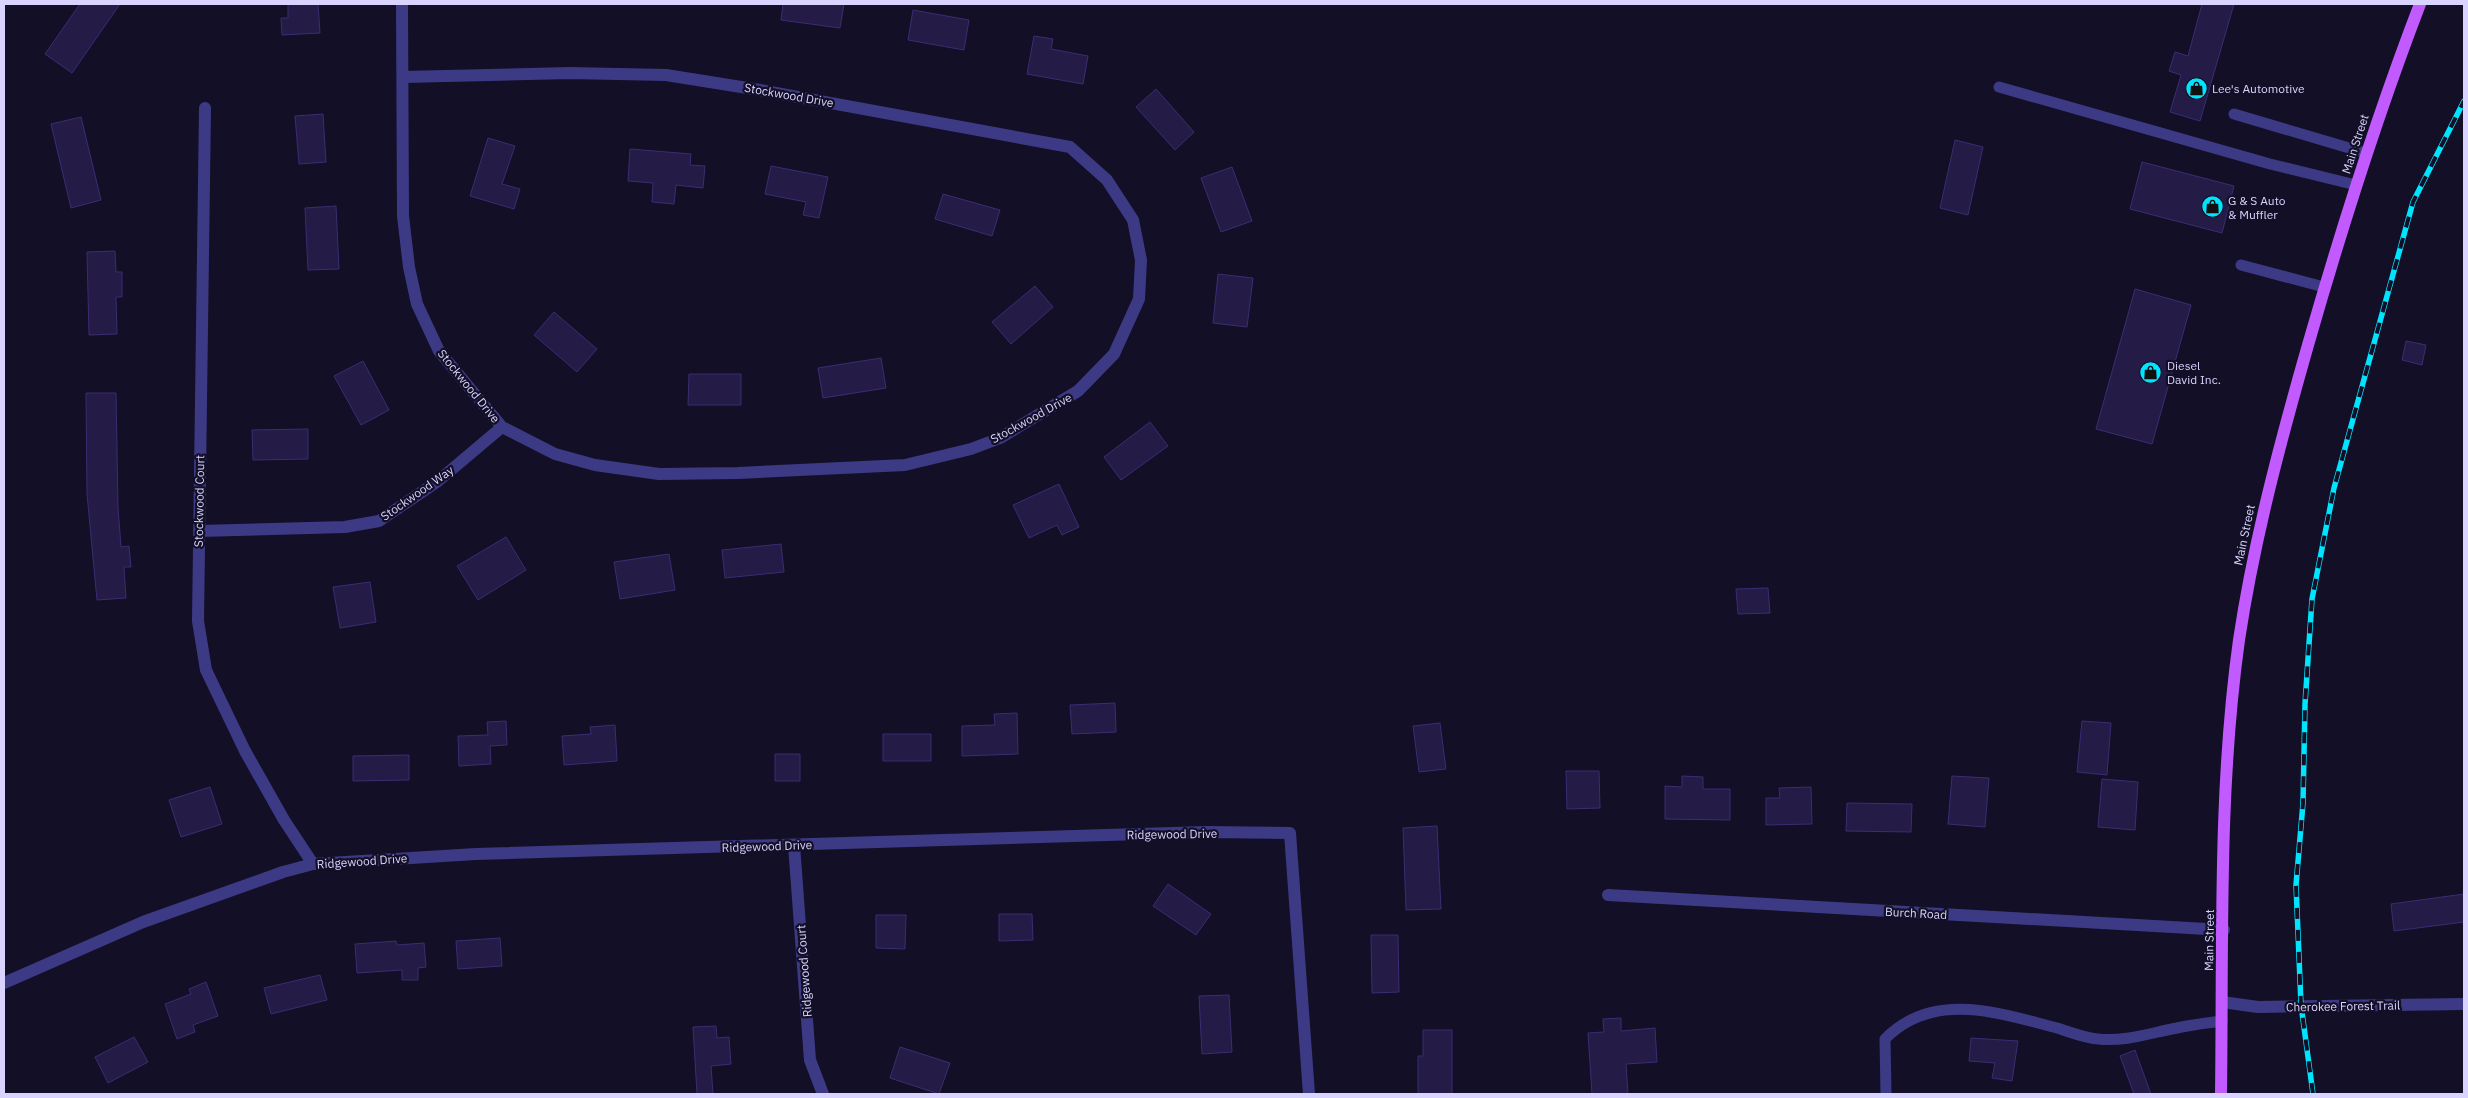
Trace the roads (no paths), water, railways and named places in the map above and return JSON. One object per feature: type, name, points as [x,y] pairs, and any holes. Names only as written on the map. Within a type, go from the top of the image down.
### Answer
[{"type":"main road","name":"Main Street","points":[[2221,1094],[2226,770],[2239,641],[2254,553],[2275,460],[2324,287],[2366,153],[2420,4]]},
{"type":"street","name":"Stockwood Drive","points":[[402,4],[404,216],[409,267],[417,304],[439,352],[502,428],[555,454],[595,464],[659,474],[738,473],[905,465],[971,449],[1000,438],[1078,392],[1114,354],[1138,299],[1142,260],[1133,220],[1107,180],[1070,147],[760,90],[666,75],[570,73],[404,77]]},
{"type":"street","name":"Stockwood Court","points":[[205,108],[198,621],[206,670],[255,768],[284,820],[314,864]]},
{"type":"street","name":"Stockwood Way","points":[[199,531],[345,527],[379,521],[438,481],[502,428]]},
{"type":"street","name":"Ridgewood Drive","points":[[4,983],[143,922],[283,872],[314,864],[476,854],[1206,832],[1290,833],[1309,1094]]},
{"type":"street","name":"Ridgewood Court","points":[[794,845],[810,1060],[823,1094]]},
{"type":"street","name":"Burch Road","points":[[1608,895],[2224,930]]},
{"type":"street","name":"Cherokee Forest Trail","points":[[2222,1002],[2258,1007],[2464,1004]]},
{"type":"lane","points":[[2000,87],[2270,164],[2356,185]]},
{"type":"lane","points":[[2234,114],[2366,153]]},
{"type":"lane","points":[[2241,265],[2324,287]]},
{"type":"lane","points":[[1886,1094],[1885,1039],[1898,1026],[1921,1015],[1948,1008],[1972,1009],[2097,1039],[2126,1039],[2178,1027],[2222,1021]]},
{"type":"railway","points":[[2313,1094],[2301,1005],[2296,885],[2303,803],[2305,704],[2312,599],[2334,488],[2413,202],[2464,101]]},
{"type":"place","name":"Lee's Automotive","points":[[2196,88]]},
{"type":"place","name":"G & S Auto & Muffler","points":[[2212,207]]},
{"type":"place","name":"Diesel David Inc.","points":[[2151,372]]}]
